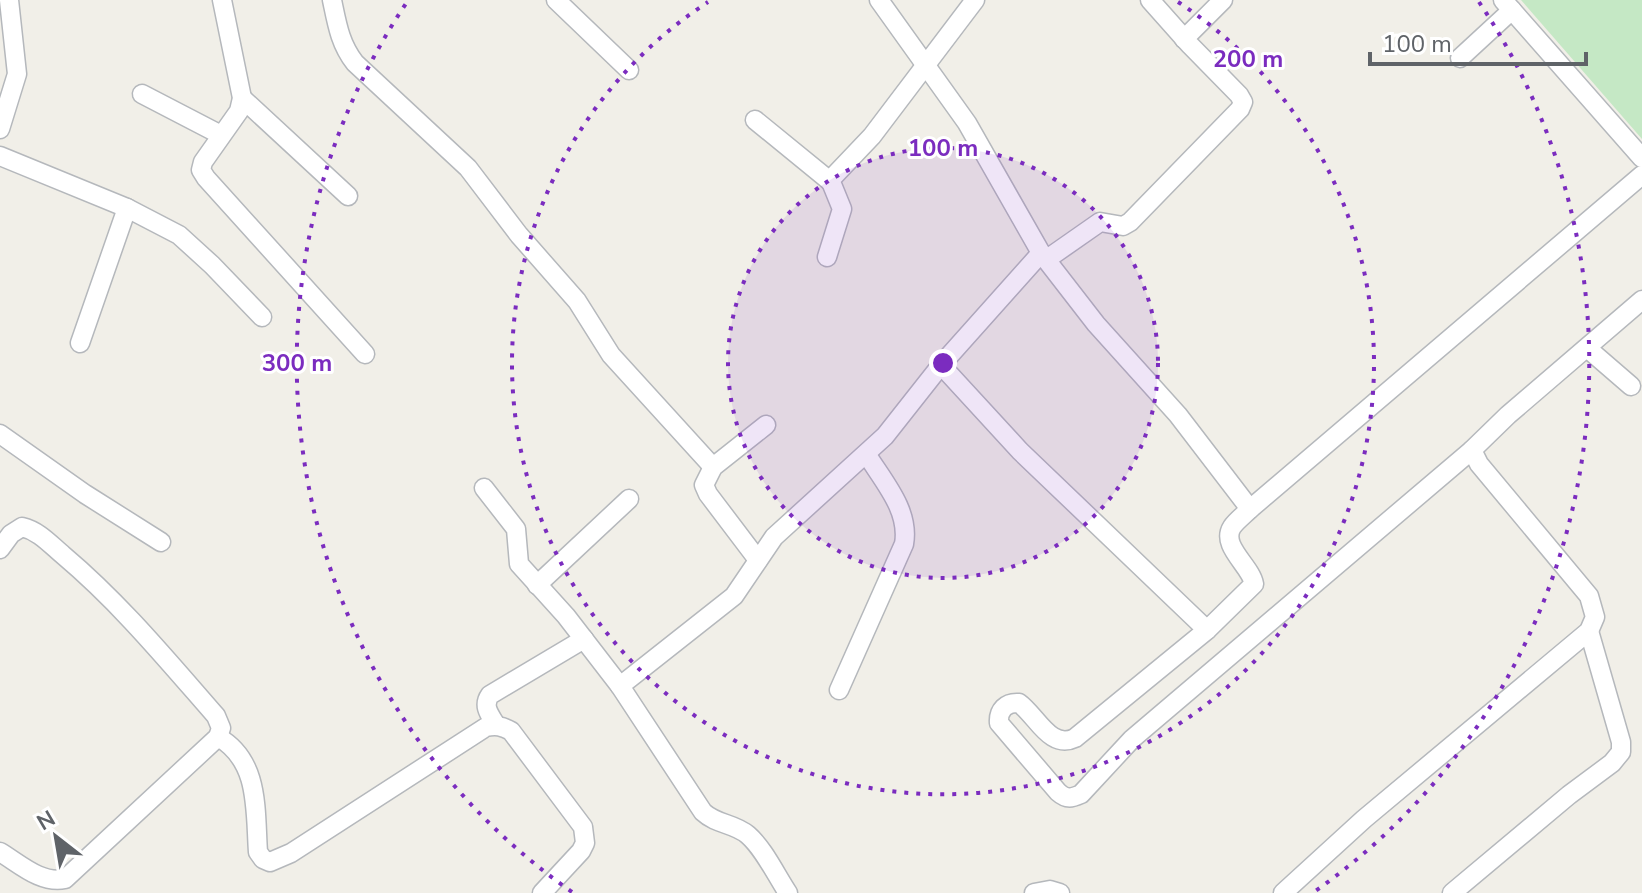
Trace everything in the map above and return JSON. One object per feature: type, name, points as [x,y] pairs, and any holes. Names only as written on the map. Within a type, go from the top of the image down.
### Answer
[{"type":"street","points":[[0,129],[17,74],[9,0]]},
{"type":"street","points":[[222,0],[242,98],[239,111],[203,162],[201,170],[365,354]]},
{"type":"street","points":[[332,0],[345,51],[468,168],[519,235],[577,301],[611,355],[713,467]]},
{"type":"street","points":[[556,0],[629,70]]},
{"type":"street","points":[[879,0],[967,123],[1044,256],[1096,324],[1178,415],[1250,509]]},
{"type":"street","points":[[620,686],[734,596],[774,537],[867,455],[941,365],[1044,256],[1100,222],[1123,226],[1130,222],[1240,109],[1243,102],[1239,95],[1150,0]]},
{"type":"street","points":[[1184,39],[1223,0]]},
{"type":"street","points":[[831,182],[837,171],[872,136],[964,5]]},
{"type":"street","points":[[1460,58],[1508,5],[1642,158]]},
{"type":"street","points":[[142,94],[221,135]]},
{"type":"street","points":[[242,98],[348,196]]},
{"type":"street","points":[[755,120],[831,182],[842,209],[827,257]]},
{"type":"street","points":[[0,156],[127,208],[179,235],[262,317]]},
{"type":"street","points":[[1642,175],[1250,509],[1228,536],[1253,576],[1254,584],[1207,630],[1075,738],[1066,742],[1057,741],[1019,703],[1004,707],[999,723],[1058,792],[1072,798],[1081,794],[1132,739],[1472,450],[1508,415],[1642,300]]},
{"type":"street","points":[[80,343],[127,208]]},
{"type":"street","points":[[1587,348],[1631,386]]},
{"type":"street","points":[[941,365],[1020,451],[1207,630]]},
{"type":"street","points":[[758,560],[704,485],[713,467],[766,425]]},
{"type":"street","points":[[0,434],[85,494],[161,542]]},
{"type":"street","points":[[1283,893],[1364,819],[1589,631],[1595,617],[1589,596],[1479,464],[1472,450]]},
{"type":"street","points":[[839,690],[904,544],[907,530],[894,497],[867,455]]},
{"type":"street","points":[[484,488],[516,529],[519,564],[620,686],[703,812],[713,821],[749,835],[788,893]]},
{"type":"street","points":[[537,585],[629,499]]},
{"type":"street","points":[[0,549],[11,534],[22,527],[31,530],[98,585],[216,716],[221,728],[218,737],[65,879],[54,881],[38,876],[0,852]]},
{"type":"street","points":[[1452,893],[1612,763],[1621,752],[1621,742],[1589,631]]},
{"type":"street","points":[[496,725],[486,707],[490,695],[584,639]]},
{"type":"street","points":[[218,737],[232,745],[247,766],[252,780],[258,852],[270,862],[291,853],[486,727],[496,725],[511,731],[583,827],[585,843],[581,851],[542,893]]},
{"type":"street","points":[[1034,893],[1050,890],[1060,893]]},
{"type":"green space","points":[[1521,0],[1642,0],[1642,139]]}]
